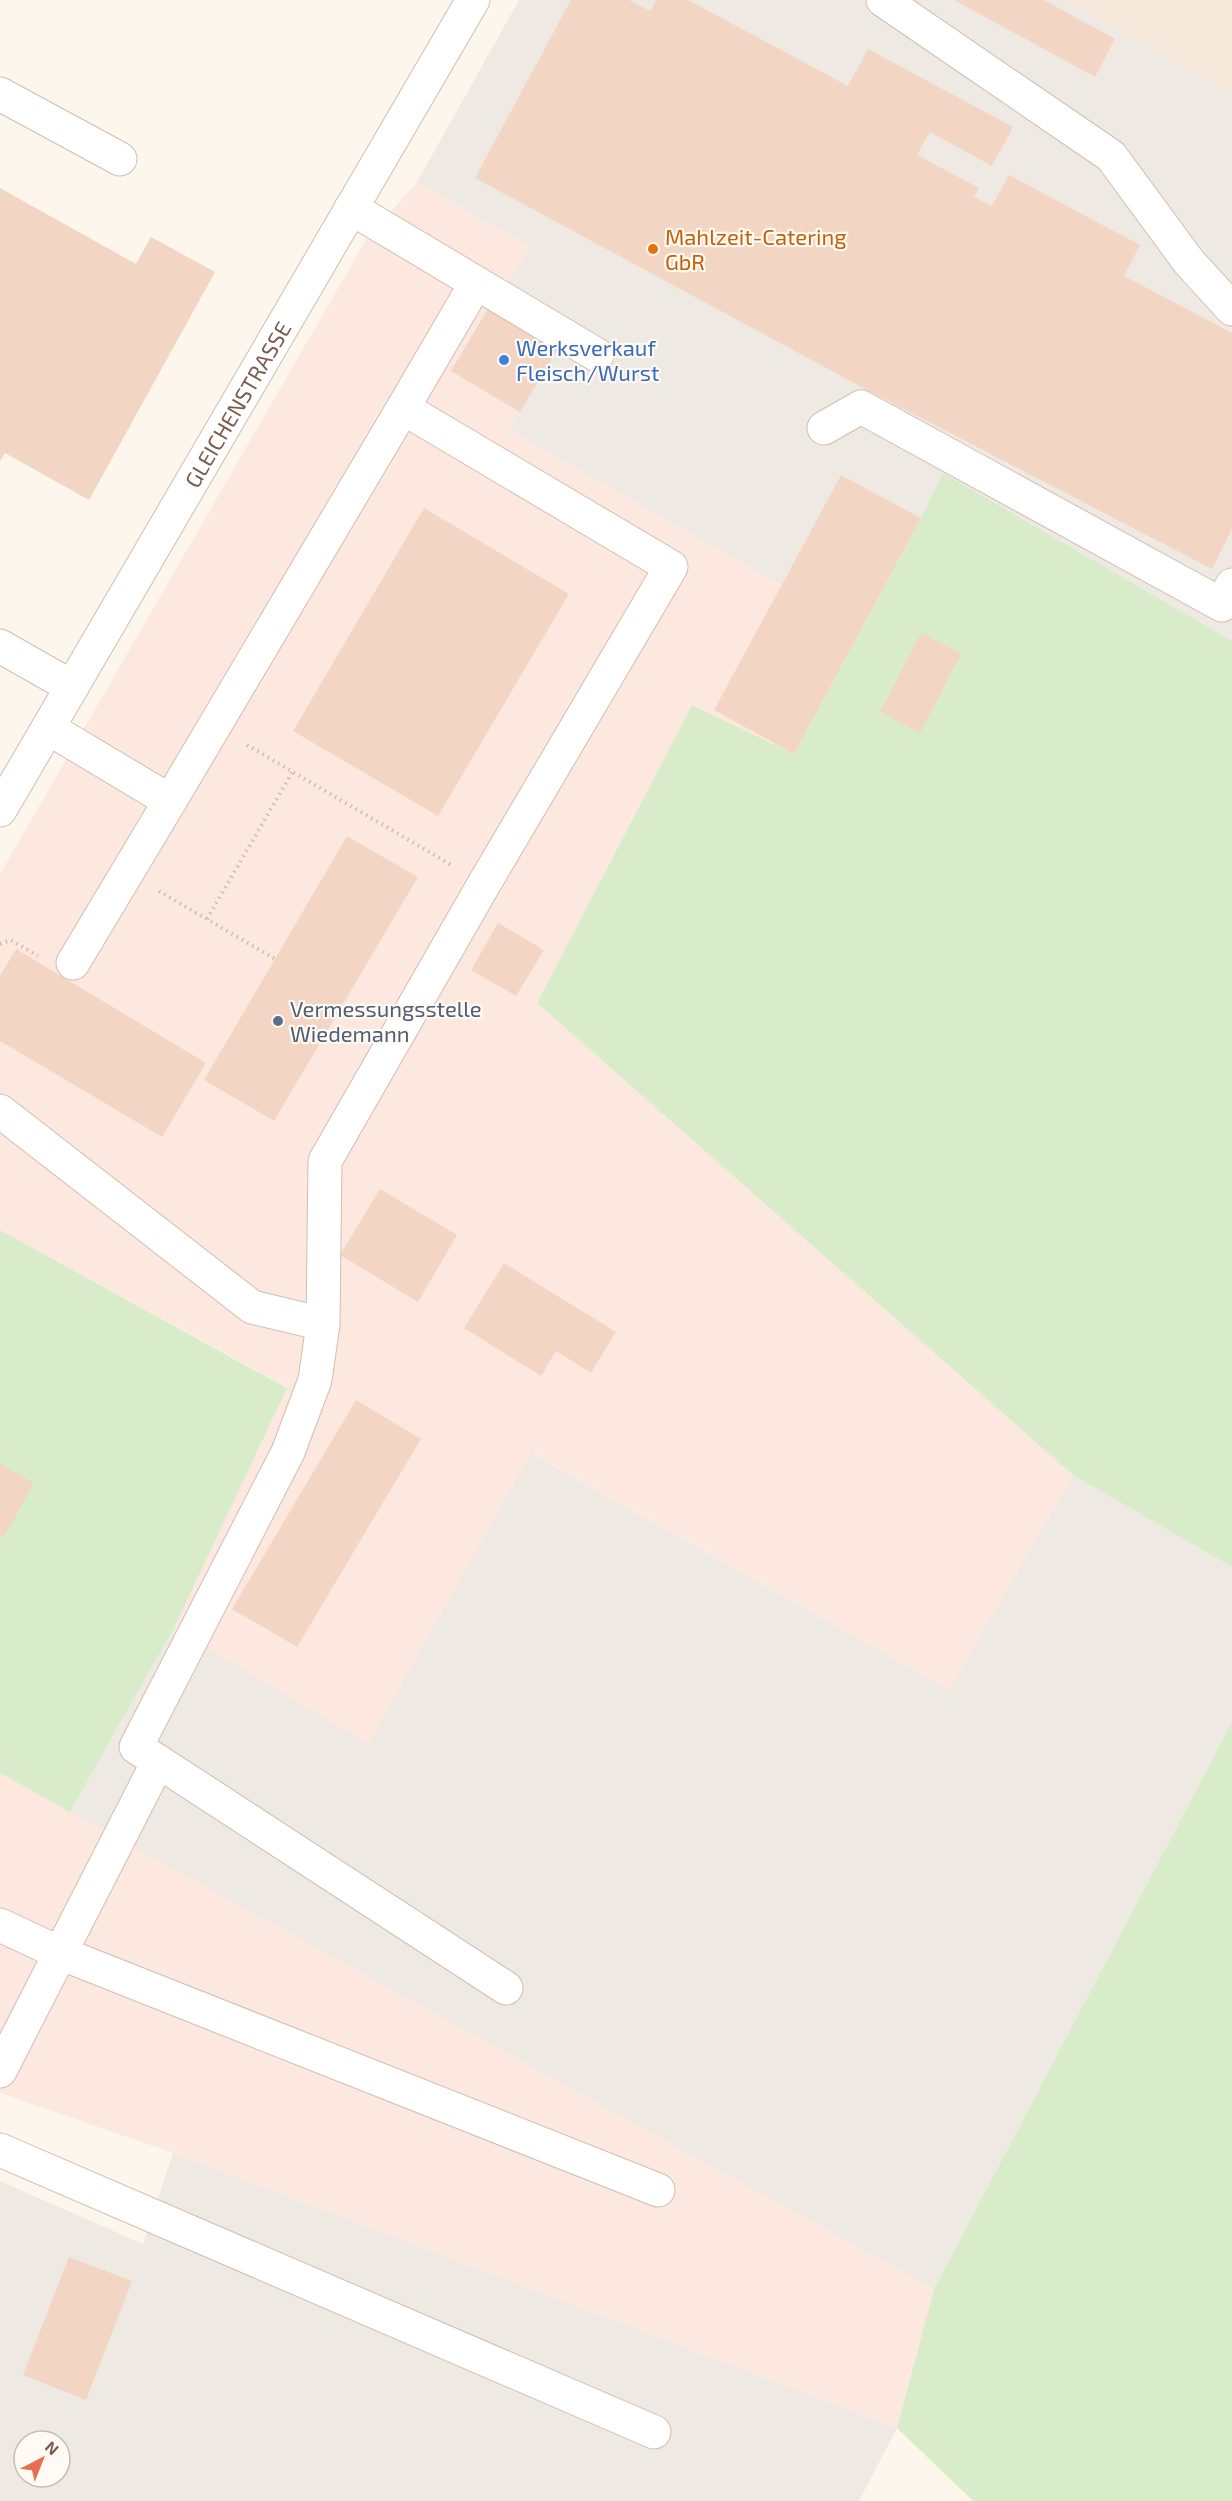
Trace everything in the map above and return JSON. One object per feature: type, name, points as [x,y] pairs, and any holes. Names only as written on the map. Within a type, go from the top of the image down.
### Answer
[{"type":"street","name":"GLEICHENSTRASSE","points":[[0,810],[473,0]]},
{"type":"street","points":[[883,0],[1111,156],[1189,262],[1232,309]]},
{"type":"street","points":[[0,94],[120,159]]},
{"type":"street","points":[[351,208],[597,355]]},
{"type":"street","points":[[73,963],[476,283]]},
{"type":"street","points":[[824,428],[861,407],[1222,605],[1232,585]]},
{"type":"street","points":[[403,408],[671,567],[484,884],[326,1161],[323,1324],[315,1380],[288,1452],[136,1748],[506,1988]]},
{"type":"street","points":[[0,646],[72,687]]},
{"type":"street","points":[[48,728],[170,801]]},
{"type":"street","points":[[0,1111],[252,1307],[323,1324]]},
{"type":"street","points":[[0,2071],[158,1762]]},
{"type":"street","points":[[0,1925],[60,1953],[658,2190]]},
{"type":"street","points":[[0,2150],[654,2432]]},
{"type":"path","points":[[215,726],[484,884]]},
{"type":"path","points":[[207,919],[292,771]]},
{"type":"path","points":[[128,872],[275,959]]},
{"type":"shaded area","points":[[519,0],[1065,0],[1232,95],[1232,641],[943,474],[921,518],[841,475],[781,585],[509,430],[519,412],[451,371],[489,307],[514,274],[530,247],[417,182]]},
{"type":"shaded area","points":[[1065,0],[1232,0],[1232,95]]},
{"type":"shaded area","points":[[417,182],[530,247],[514,274],[520,412],[509,430],[781,585],[841,475],[921,518],[794,754],[692,705],[537,1003],[1073,1475],[949,1690],[532,1453],[368,1745],[174,1628],[287,1387],[0,1230],[0,874],[367,238]]},
{"type":"shaded area","points":[[531,1453],[949,1690],[1073,1475],[1232,1567],[1232,1722],[934,2289],[70,1812],[174,1628],[368,1744]]},
{"type":"shaded area","points":[[0,1773],[934,2289],[897,2428],[173,2153],[0,2093]]},
{"type":"shaded area","points":[[173,2153],[897,2428],[859,2501],[0,2501],[0,2181],[143,2244]]},
{"type":"green space","points":[[943,473],[1232,641],[1232,1567],[1073,1475],[537,1003],[692,705],[794,754]]},
{"type":"green space","points":[[0,1230],[287,1388],[174,1628],[70,1812],[0,1773]]},
{"type":"green space","points":[[1232,1722],[1232,2501],[973,2501],[897,2428],[934,2289]]},
{"type":"building","points":[[571,0],[629,0],[650,11],[656,0],[688,0],[848,86],[868,49],[1013,127],[992,166],[930,132],[917,155],[979,188],[974,197],[992,206],[1009,175],[1140,245],[1124,276],[1232,333],[1232,529],[1212,569],[869,391],[475,178]]},
{"type":"building","points":[[954,0],[1044,0],[1115,39],[1095,77]]},
{"type":"building","points":[[0,188],[136,264],[151,237],[215,272],[89,500],[5,453],[0,461]]},
{"type":"building","name":"Werksverkauf Fleisch/Wurst","points":[[489,307],[557,350],[520,412],[451,371]]},
{"type":"building","points":[[841,475],[921,518],[794,754],[714,710]]},
{"type":"building","points":[[424,508],[569,594],[438,816],[293,731]]},
{"type":"building","points":[[921,633],[961,654],[920,733],[880,712]]},
{"type":"building","points":[[347,836],[418,877],[274,1121],[204,1080]]},
{"type":"building","points":[[498,923],[544,950],[516,996],[471,970]]},
{"type":"building","points":[[16,949],[206,1063],[162,1137],[0,1041],[0,976]]},
{"type":"building","points":[[380,1189],[457,1235],[418,1302],[340,1255]]},
{"type":"building","points":[[504,1263],[616,1332],[591,1373],[556,1351],[541,1376],[464,1328]]},
{"type":"building","points":[[356,1400],[421,1439],[297,1647],[232,1609]]},
{"type":"building","points":[[0,1464],[34,1483],[4,1537],[0,1535]]},
{"type":"building","points":[[69,2257],[132,2281],[86,2400],[23,2375]]},
{"type":"place","name":"Mahlzeit-Catering GbR","points":[[653,249]]},
{"type":"place","name":"Werksverkauf Fleisch/Wurst","points":[[504,360]]},
{"type":"place","name":"Vermessungsstelle Wiedemann","points":[[278,1021]]}]
